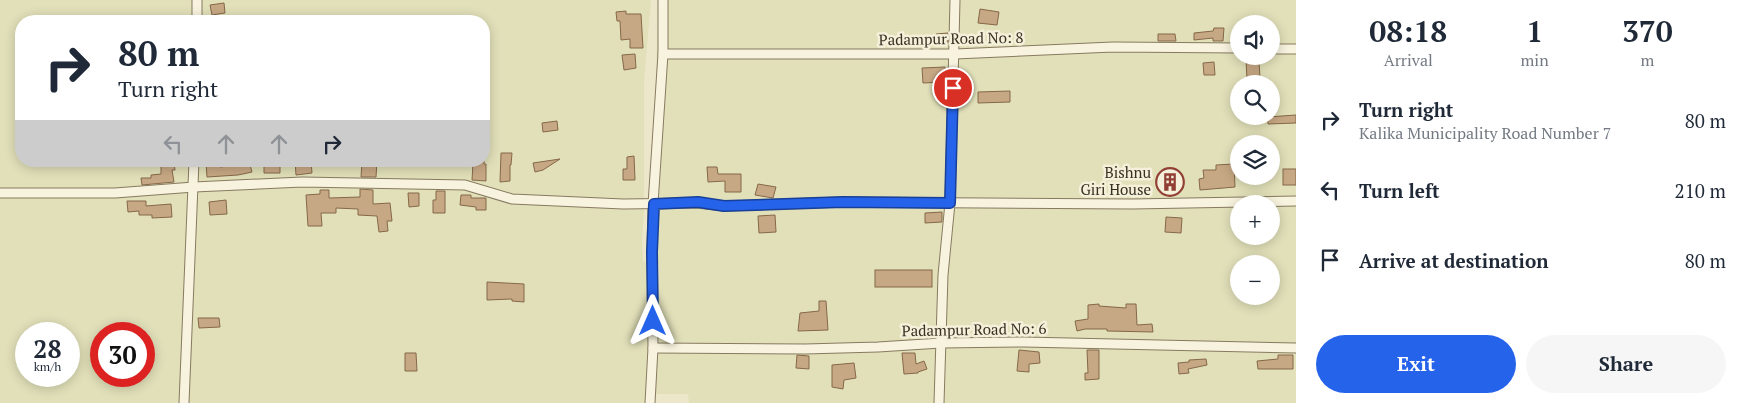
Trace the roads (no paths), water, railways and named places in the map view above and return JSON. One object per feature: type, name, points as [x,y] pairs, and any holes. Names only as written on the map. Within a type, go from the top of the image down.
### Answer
[{"type":"street","points":[[197,0],[197,15]]},
{"type":"street","points":[[650,403],[653,348],[652,252],[663,54],[663,0]]},
{"type":"street","points":[[939,403],[943,275],[950,203],[956,0]]},
{"type":"street","name":"Padampur Road No: 8","points":[[663,54],[955,54],[1113,47],[1230,48]]},
{"type":"street","points":[[1280,49],[1296,50]]},
{"type":"street","points":[[184,403],[194,167]]},
{"type":"street","points":[[0,193],[115,193],[302,182],[464,185],[512,199],[654,204],[698,202],[724,206],[843,202],[1142,204],[1296,201]]},
{"type":"street","name":"Padampur Road No: 6","points":[[653,348],[805,349],[941,343],[1071,342],[1296,348]]},
{"type":"place","name":"Bishnu Giri House","points":[[1170,182]]}]
